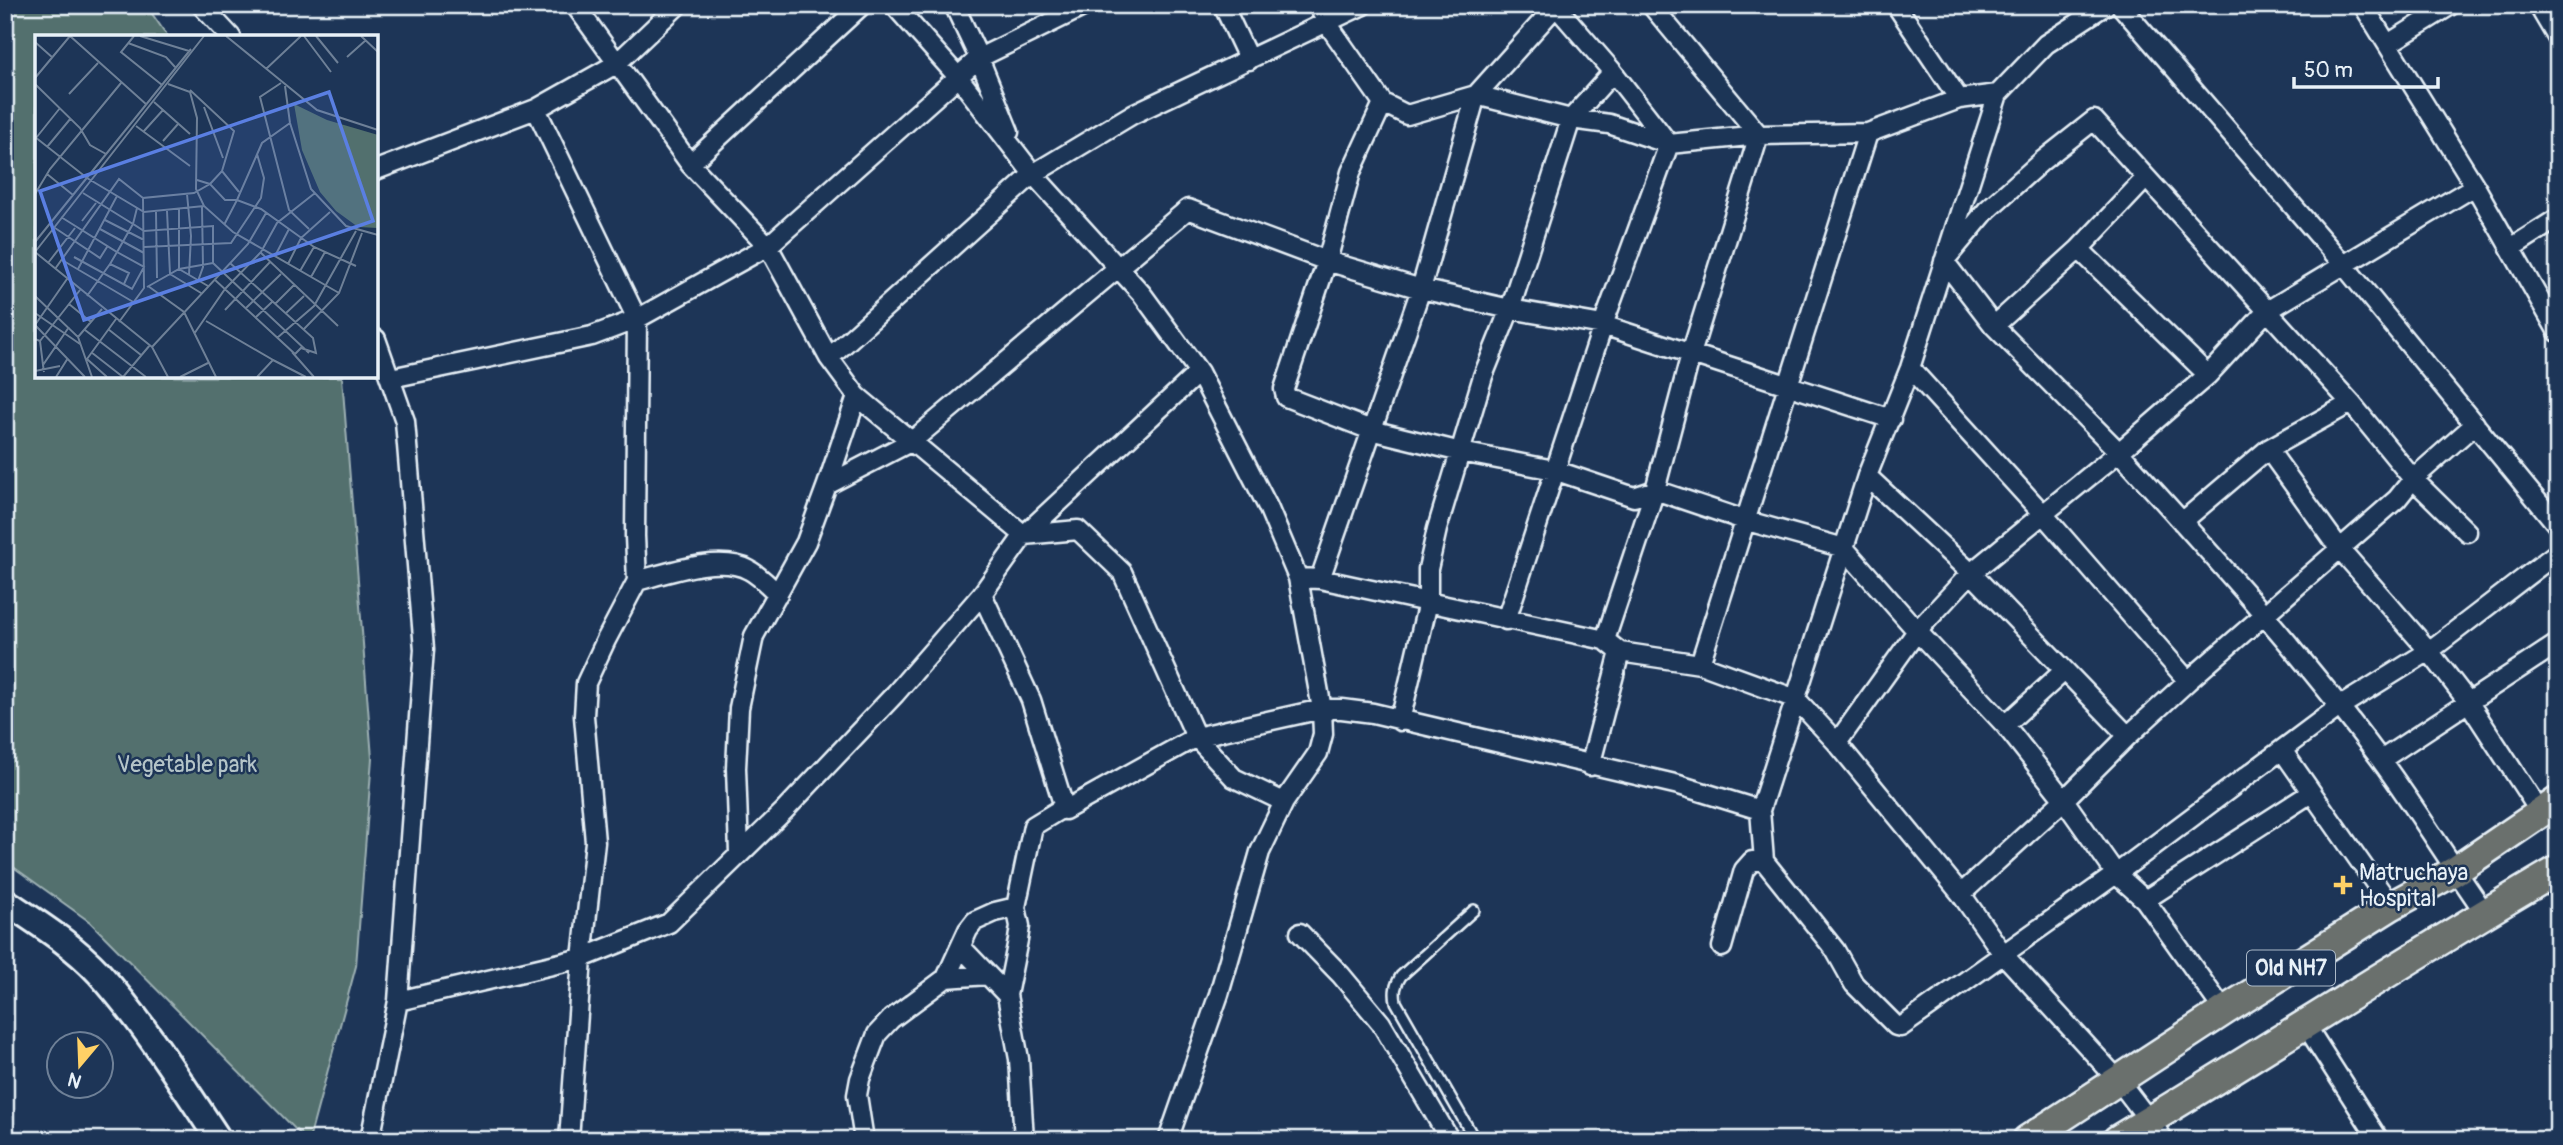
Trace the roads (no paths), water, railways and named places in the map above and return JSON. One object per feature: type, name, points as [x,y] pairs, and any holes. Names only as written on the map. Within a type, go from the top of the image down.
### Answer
[{"type":"main road","name":"Old NH7","points":[[2027,1140],[2390,906],[2455,871],[2549,806]]},
{"type":"main road","name":"Old NH7","points":[[2118,1140],[2157,1130],[2305,1024],[2558,870]]},
{"type":"main road","points":[[5,901],[53,932],[98,972],[143,1027],[219,1140]]},
{"type":"street","points":[[201,5],[230,35]]},
{"type":"street","points":[[575,5],[690,164],[768,246],[829,358],[856,396],[1024,535],[1078,530],[1122,572],[1196,737],[1234,778],[1284,802]]},
{"type":"street","points":[[378,169],[536,109],[616,64],[678,5]]},
{"type":"street","points":[[690,164],[862,5]]},
{"type":"street","points":[[894,5],[958,78],[1033,174],[1142,294],[1199,372],[1268,507],[1298,578],[1322,709],[1323,734],[1318,753],[1284,802],[1260,852],[1219,994],[1168,1140]]},
{"type":"street","points":[[954,5],[1017,151]]},
{"type":"street","points":[[391,378],[592,336],[637,318],[768,246],[979,58],[1087,5]]},
{"type":"street","points":[[1223,5],[1249,60]]},
{"type":"street","points":[[1318,5],[1327,23],[1383,103],[1406,115],[1476,95],[1571,120],[1609,124],[1669,144],[1759,135],[1868,133],[1959,99],[1998,94]]},
{"type":"street","points":[[829,358],[1033,174],[1133,114],[1363,5]]},
{"type":"street","points":[[1651,5],[1759,135]]},
{"type":"street","points":[[1896,5],[1959,99]]},
{"type":"street","points":[[2106,5],[2046,44],[1998,94],[1910,368],[1867,476],[1760,810],[1764,861],[1835,950],[1854,984],[1901,1027],[2116,874],[2339,707],[2429,651],[2558,552]]},
{"type":"street","points":[[2120,5],[2343,264],[2558,526]]},
{"type":"street","points":[[2363,5],[2475,186],[2558,332]]},
{"type":"street","points":[[2388,44],[2451,5]]},
{"type":"street","points":[[2538,5],[2558,39]]},
{"type":"street","points":[[1320,579],[1421,289],[1476,95],[1556,6],[1614,72],[1669,144]]},
{"type":"street","points":[[1400,721],[1428,602],[1429,569],[1437,529],[1483,376],[1510,309],[1571,120],[1614,72]]},
{"type":"street","points":[[1383,103],[1351,172],[1327,261],[1284,389],[1286,397],[1293,402],[1371,430],[1461,452],[1554,470],[1633,497],[1655,490],[1744,520],[1844,548],[2005,725],[2064,800],[2116,874],[2145,900],[2224,1011]]},
{"type":"street","points":[[536,109],[637,318],[637,582],[586,683],[584,716],[595,842],[582,958],[569,1140]]},
{"type":"street","points":[[1944,261],[1987,210],[2094,120],[2351,403],[2413,480],[2467,532]]},
{"type":"street","points":[[1700,664],[1868,133]]},
{"type":"street","points":[[1605,640],[1655,490],[1691,354],[1759,135]]},
{"type":"street","points":[[1506,620],[1603,326],[1669,144]]},
{"type":"street","points":[[1994,326],[2079,249],[2146,179]]},
{"type":"street","points":[[1837,744],[1917,631],[1971,573],[2208,376],[2267,311],[2475,186]]},
{"type":"street","points":[[827,485],[912,441],[1188,209],[1327,261],[1421,289],[1603,326],[1891,419]]},
{"type":"street","points":[[2511,248],[2558,218]]},
{"type":"street","points":[[2079,249],[2208,376]]},
{"type":"street","points":[[1944,261],[1994,326],[2119,452],[2265,615],[2381,760],[2485,913]]},
{"type":"street","points":[[370,1140],[398,1001],[424,649],[405,421],[378,344]]},
{"type":"street","points":[[1910,368],[2043,514],[2188,681]]},
{"type":"street","points":[[398,1001],[582,958],[669,923],[784,811],[895,694],[982,594],[1024,535],[1199,372]]},
{"type":"street","points":[[739,853],[736,768],[739,708],[754,636],[806,542],[856,396]]},
{"type":"street","points":[[2182,522],[2268,450],[2351,403]]},
{"type":"street","points":[[1961,894],[2188,681],[2397,499],[2413,480],[2475,424]]},
{"type":"street","points":[[2268,450],[2340,549],[2429,651],[2549,806]]},
{"type":"street","points":[[1867,476],[1971,573],[2128,736]]},
{"type":"street","points":[[637,582],[697,566],[728,564],[749,569],[778,594]]},
{"type":"street","points":[[1298,578],[1320,579],[1605,640],[1620,652],[1700,664],[1796,699],[1837,744],[1961,894],[2003,954],[2119,1081],[2157,1130]]},
{"type":"street","points":[[982,594],[1031,700],[1065,810],[1196,737],[1322,709],[1342,709],[1400,721],[1679,785],[1760,810]]},
{"type":"street","points":[[2381,760],[2558,643]]},
{"type":"street","points":[[1590,766],[1620,652]]},
{"type":"street","points":[[2005,725],[2064,671]]},
{"type":"street","points":[[2281,750],[2390,906]]},
{"type":"street","points":[[2145,900],[2311,793]]},
{"type":"street","points":[[1024,1140],[1019,1059],[1007,995],[1020,926],[1016,907],[1033,826],[1064,807]]},
{"type":"street","points":[[1722,947],[1744,870],[1752,861],[1764,861]]},
{"type":"street","points":[[864,1140],[857,1095],[860,1079],[877,1034],[891,1019],[946,978],[968,930],[975,921],[1016,907]]},
{"type":"street","points":[[1300,933],[1341,975],[1381,1023],[1450,1140]]},
{"type":"street","points":[[961,947],[1007,995]]},
{"type":"street","points":[[946,978],[987,975]]},
{"type":"street","points":[[2305,1024],[2379,1140]]},
{"type":"lane","points":[[1474,910],[1401,976],[1397,981],[1395,995],[1396,1002],[1475,1140]]},
{"type":"place","name":"Matruchaya Hospital","points":[[2343,885]]},
{"type":"park label","name":"Vegetable park","points":[[187,764]]}]
